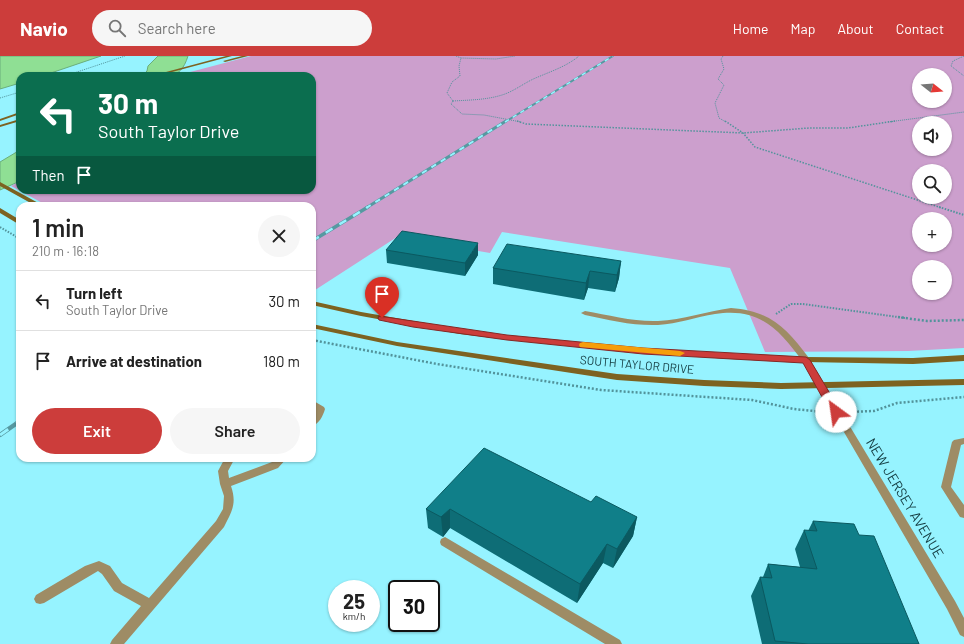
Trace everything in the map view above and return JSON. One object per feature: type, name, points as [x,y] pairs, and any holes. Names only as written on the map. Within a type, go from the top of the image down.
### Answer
[{"type":"main road","points":[[169,72],[230,56]]},
{"type":"main road","points":[[185,72],[246,56]]},
{"type":"main road","points":[[0,120],[16,114]]},
{"type":"main road","points":[[0,126],[16,121]]},
{"type":"main road","points":[[0,184],[16,192]]},
{"type":"main road","points":[[19,194],[33,202]]},
{"type":"main road","points":[[0,210],[16,220]]},
{"type":"main road","name":"SOUTH TAYLOR DRIVE","points":[[316,304],[413,324],[507,337],[643,351],[806,360],[931,361],[964,358]]},
{"type":"main road","name":"SOUTH TAYLOR DRIVE","points":[[316,327],[397,344],[618,377],[704,383],[781,386],[964,382]]},
{"type":"street","points":[[585,313],[644,322],[674,321],[729,311],[755,314],[767,319]]},
{"type":"street","name":"NEW JERSEY AVENUE","points":[[767,319],[780,328],[806,360],[819,385],[948,599],[964,631]]},
{"type":"street","points":[[316,406],[321,409],[316,418]]},
{"type":"street","points":[[964,441],[957,442],[946,487],[964,514]]},
{"type":"street","points":[[116,644],[220,524],[228,509],[230,496],[224,484],[223,471],[228,462]]},
{"type":"street","points":[[224,484],[275,465],[278,462]]},
{"type":"street","points":[[445,542],[616,644]]},
{"type":"street","points":[[40,599],[89,570],[99,566],[106,570],[118,587],[151,605]]},
{"type":"path","points":[[77,72],[125,56]]},
{"type":"path","points":[[456,56],[461,58],[496,59],[515,56]]},
{"type":"path","points":[[453,101],[486,99],[502,95],[516,89],[525,82],[572,62],[579,56]]},
{"type":"path","points":[[726,56],[722,56],[721,59],[724,69],[718,79],[724,85],[715,103],[716,112],[719,118],[743,134],[755,147],[760,150],[964,215]]},
{"type":"path","points":[[964,56],[953,61],[951,66],[964,76]]},
{"type":"path","points":[[461,58],[459,66],[460,76],[452,82],[447,93],[453,101],[451,104],[453,107],[463,116],[483,115],[513,120],[526,124],[743,134],[809,128],[848,128],[964,112]]},
{"type":"path","points":[[0,98],[16,93]]},
{"type":"path","points":[[0,226],[16,236]]},
{"type":"path","points":[[767,319],[791,304],[803,304],[926,321],[964,320]]},
{"type":"shaded area","points":[[0,56],[101,56],[54,72],[16,72],[16,84],[0,89]]},
{"type":"shaded area","points":[[158,56],[188,56],[185,64],[178,72],[146,72],[148,66]]},
{"type":"shaded area","points":[[251,56],[964,56],[964,348],[908,351],[765,352],[730,268],[502,232],[490,253],[397,237],[316,289],[316,202],[41,202],[26,194],[316,194],[316,72],[190,72]]},
{"type":"shaded area","points":[[16,152],[16,183],[0,190],[0,162]]},
{"type":"shaded area","points":[[16,183],[16,189],[11,186]]},
{"type":"building","points":[[402,231],[478,243],[465,263],[386,250]]},
{"type":"building","points":[[507,244],[621,261],[617,275],[590,271],[586,283],[493,268]]},
{"type":"building","points":[[484,448],[591,502],[596,496],[637,517],[617,549],[607,544],[580,584],[450,509],[441,517],[426,509]]},
{"type":"building","points":[[813,521],[854,524],[859,535],[874,536],[919,644],[808,644],[775,641],[760,577],[772,578],[768,564],[817,569],[804,530],[817,531]]},
{"type":"railway","points":[[505,122],[613,56]]},
{"type":"railway","points":[[366,208],[506,121]]},
{"type":"railway","points":[[316,239],[368,207]]},
{"type":"railway","points":[[0,435],[16,424]]},
{"type":"slow traffic","points":[[583,345],[680,353]]},
{"type":"route","points":[[382,318],[413,324],[507,337],[643,351],[761,359],[806,360],[819,385],[836,412]]}]
